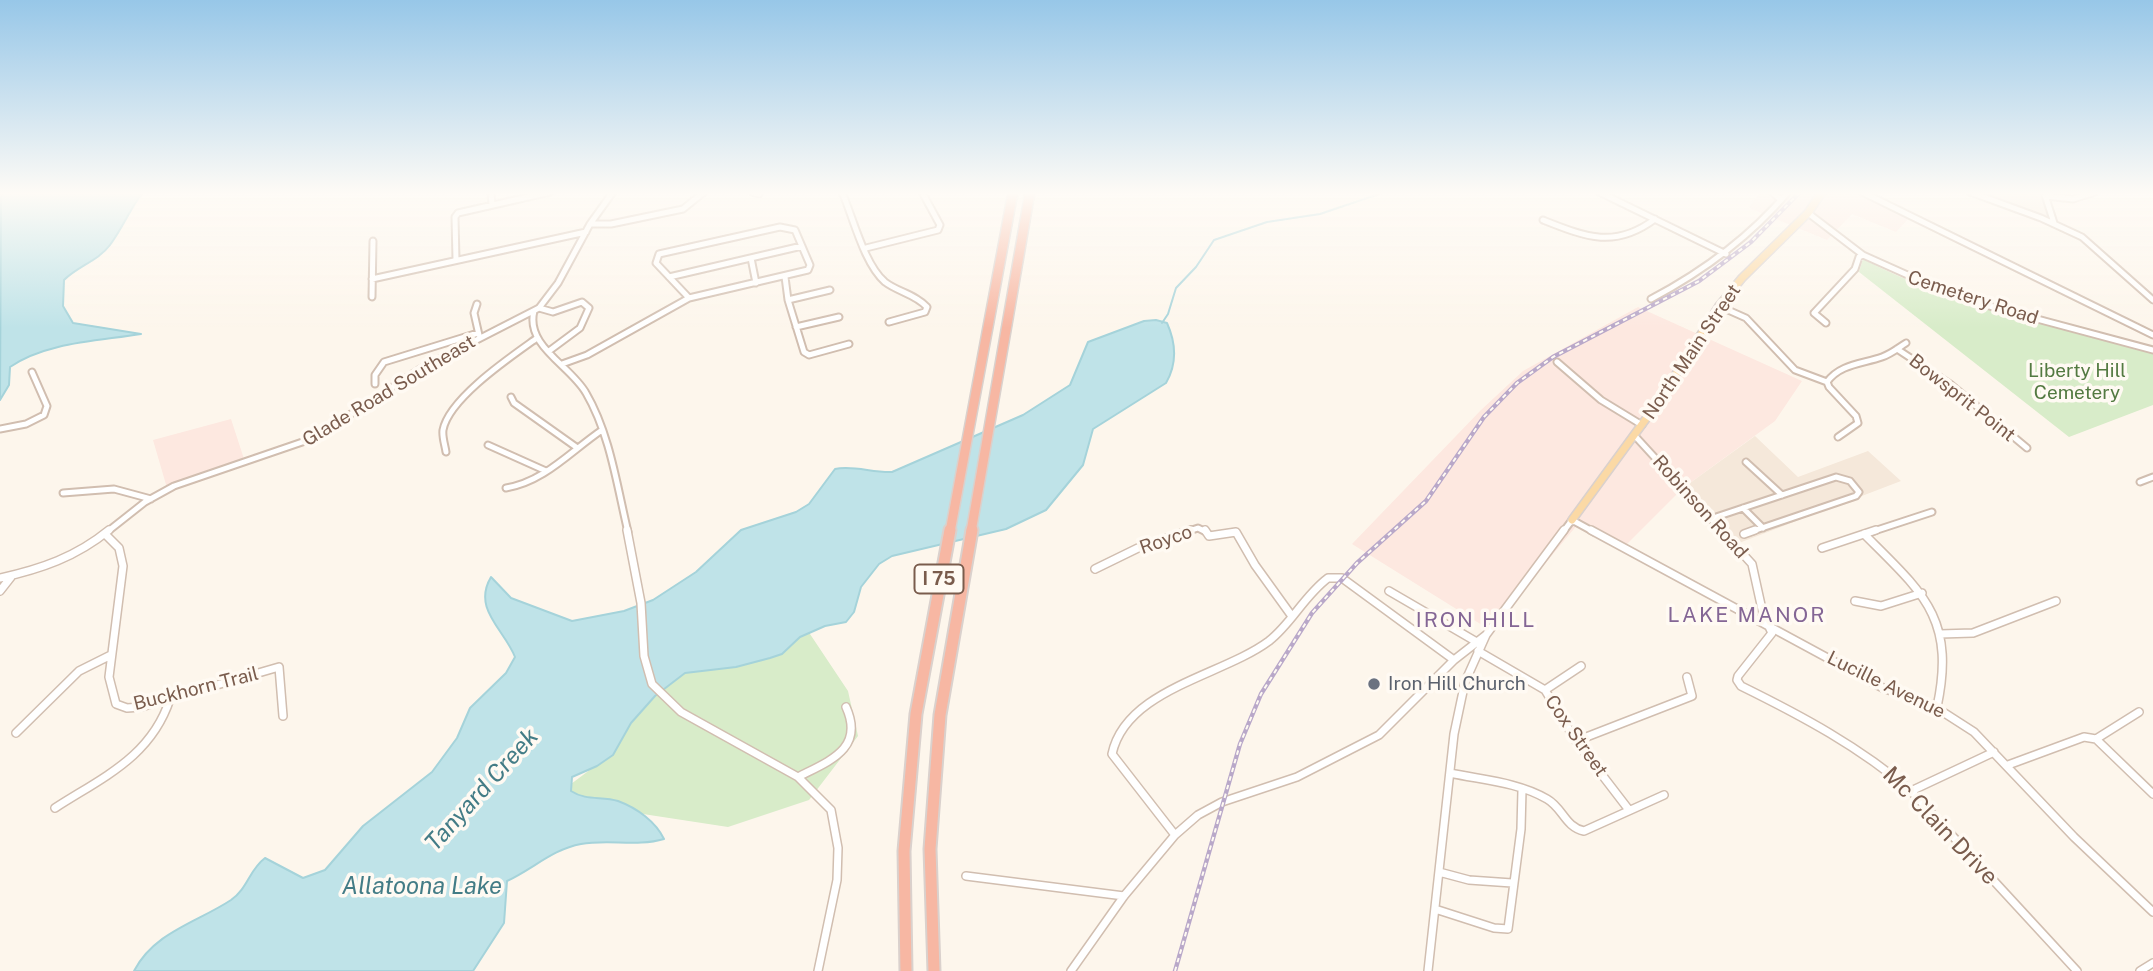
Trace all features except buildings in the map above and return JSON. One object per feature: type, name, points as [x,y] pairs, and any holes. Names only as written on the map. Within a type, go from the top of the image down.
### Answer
[{"type":"highway","name":"I 75","points":[[906,971],[905,840],[914,726],[1005,237]]},
{"type":"highway","name":"I 75","points":[[934,971],[930,849],[940,715],[1022,237]]},
{"type":"main road","name":"North Main Street","points":[[1573,520],[1635,436],[1719,306],[1742,278],[1783,237]]},
{"type":"street","points":[[455,237],[456,260]]},
{"type":"street","points":[[372,279],[561,237]]},
{"type":"street","name":"Glade Road Southeast","points":[[0,578],[11,577],[67,558],[174,486],[314,438],[403,379],[478,335],[537,310],[558,283],[583,237]]},
{"type":"street","points":[[689,298],[656,263],[659,254],[730,237]]},
{"type":"street","points":[[562,364],[587,355],[689,298],[809,269],[798,237]]},
{"type":"street","points":[[861,237],[879,276],[894,287],[915,295],[927,307],[925,312],[888,322]]},
{"type":"street","points":[[866,248],[908,237]]},
{"type":"street","points":[[1692,237],[1726,254]]},
{"type":"street","points":[[1651,299],[1685,282],[1726,254],[1743,237]]},
{"type":"street","name":"Cemetery Road","points":[[1840,237],[1863,255],[1907,276],[1972,301],[2153,350]]},
{"type":"street","points":[[1954,237],[2153,335]]},
{"type":"street","points":[[2081,237],[2090,242],[2153,299]]},
{"type":"street","points":[[372,297],[373,241]]},
{"type":"street","points":[[668,278],[802,246]]},
{"type":"street","points":[[1826,323],[1814,313],[1855,269],[1859,257],[1863,255]]},
{"type":"street","points":[[751,258],[756,283]]},
{"type":"street","points":[[785,276],[788,300],[804,352],[809,355],[849,344]]},
{"type":"street","points":[[788,300],[830,290]]},
{"type":"street","points":[[550,351],[583,326],[589,317],[589,308],[582,302],[553,312],[537,310],[531,323],[537,338],[586,392],[610,450],[641,603],[644,656],[652,684],[681,712],[798,777],[831,810],[838,848],[837,880],[818,971]]},
{"type":"street","points":[[375,384],[374,374],[384,362],[478,335],[474,313],[477,304]]},
{"type":"street","points":[[1719,306],[1746,318],[1795,370],[1826,382],[1834,396],[1856,416],[1858,423],[1838,437]]},
{"type":"street","points":[[796,327],[839,317]]},
{"type":"street","points":[[446,452],[443,429],[446,420],[480,382],[537,338]]},
{"type":"street","points":[[1826,382],[1834,372],[1886,355],[1906,343]]},
{"type":"street","name":"Bowsprit Point","points":[[1896,349],[1950,384],[2027,449]]},
{"type":"street","points":[[1557,362],[1601,400],[1642,425]]},
{"type":"street","points":[[0,429],[26,424],[44,415],[47,406],[32,372]]},
{"type":"street","points":[[511,397],[514,403],[576,447]]},
{"type":"street","points":[[506,488],[526,485],[602,430]]},
{"type":"street","name":"Robinson Road","points":[[1635,436],[1752,564],[1757,574],[1759,609],[1766,622]]},
{"type":"street","points":[[488,445],[546,471]]},
{"type":"street","points":[[1746,462],[1782,495]]},
{"type":"street","points":[[1710,519],[1836,477],[1855,484],[1859,492],[1856,496],[1744,534]]},
{"type":"street","points":[[2140,482],[2153,477]]},
{"type":"street","points":[[63,493],[114,489],[151,499]]},
{"type":"street","points":[[1744,508],[1762,528]]},
{"type":"street","points":[[1822,548],[1931,512]]},
{"type":"street","points":[[1428,971],[1461,699],[1486,635],[1573,520]]},
{"type":"street","name":"Lucille Avenue","points":[[1573,520],[1659,569],[1766,622],[1883,688],[1937,707],[1973,732],[2008,765],[2063,826],[2153,912]]},
{"type":"street","name":"Royco","points":[[1095,569],[1138,548],[1198,528],[1204,529],[1209,536],[1236,532],[1250,557],[1291,615]]},
{"type":"street","name":"Buckhorn Trail","points":[[105,534],[120,548],[123,566],[111,655],[111,689],[116,704],[132,708],[279,667],[283,716]]},
{"type":"street","points":[[1864,534],[1922,593],[1940,634],[1946,660],[1937,707]]},
{"type":"street","points":[[1175,835],[1112,754],[1111,743],[1117,730],[1165,694],[1270,640],[1317,585],[1328,578],[1336,576],[1348,582],[1454,660]]},
{"type":"street","points":[[0,591],[11,577]]},
{"type":"street","points":[[1389,591],[1475,640]]},
{"type":"street","points":[[1855,601],[1881,606],[1922,593]]},
{"type":"street","points":[[1940,634],[1973,633],[2056,601]]},
{"type":"street","name":"Mc Clain Drive","points":[[1766,622],[1773,633],[1738,676],[1737,680],[1741,686],[1855,746],[1888,770],[1911,791],[2077,971]]},
{"type":"street","points":[[1071,971],[1124,896],[1175,835],[1198,815],[1223,802],[1297,777],[1379,736],[1475,640],[1486,635]]},
{"type":"street","name":"Cox Street","points":[[1478,651],[1545,690],[1576,741],[1629,810]]},
{"type":"street","points":[[16,733],[79,671],[111,655]]},
{"type":"street","points":[[1545,690],[1581,666]]},
{"type":"street","points":[[1576,741],[1692,696],[1687,677]]},
{"type":"street","points":[[55,808],[145,748],[166,717],[170,699]]},
{"type":"street","points":[[798,777],[827,761],[851,738],[852,722],[846,707]]},
{"type":"street","points":[[2096,739],[2139,712]]},
{"type":"street","points":[[2008,765],[2084,737],[2096,739],[2153,794]]},
{"type":"street","points":[[1911,791],[1994,752]]},
{"type":"street","points":[[1450,773],[1550,799],[1578,831],[1584,831],[1664,795]]},
{"type":"street","points":[[1435,909],[1494,928],[1508,929],[1521,829],[1522,790]]},
{"type":"street","points":[[1439,872],[1469,880],[1512,883]]},
{"type":"street","points":[[966,876],[1124,896]]},
{"type":"street","points":[[2140,971],[2153,963]]},
{"type":"shaded area","points":[[1638,307],[1802,381],[1775,421],[1683,488],[1623,548],[1578,524],[1490,630],[1352,544],[1481,410],[1523,371]]},
{"type":"shaded area","points":[[231,419],[245,462],[167,488],[153,440]]},
{"type":"shaded area","points":[[1755,436],[1798,477],[1868,451],[1901,481],[1739,543],[1683,488]]},
{"type":"green space","name":"Liberty Hill Cemetery","points":[[1863,259],[1898,276],[1969,302],[2153,354],[2153,405],[2069,437],[1859,272]]},
{"type":"green space","points":[[808,631],[848,691],[858,736],[809,800],[728,827],[643,814],[617,803],[578,801],[563,790],[607,757],[646,700],[675,672]]},
{"type":"water","points":[[1,237],[115,237],[105,251],[64,280],[63,306],[73,323],[141,334],[56,347],[24,359],[10,367],[9,385],[0,400]]},
{"type":"water","name":"Allatoona Lake","points":[[1144,321],[1167,323],[1174,346],[1174,361],[1166,383],[1093,429],[1083,465],[1046,510],[1006,529],[892,556],[879,564],[861,587],[854,612],[846,622],[825,626],[800,637],[782,654],[770,658],[736,667],[685,673],[655,696],[631,723],[613,755],[597,766],[572,777],[571,791],[582,796],[618,801],[632,808],[651,821],[664,839],[581,844],[552,855],[507,881],[504,923],[473,971],[134,971],[153,947],[165,937],[237,895],[265,858],[303,878],[325,870],[363,826],[432,772],[457,738],[470,708],[506,673],[515,657],[487,609],[486,588],[491,577],[511,598],[572,621],[624,611],[653,600],[696,572],[741,530],[796,512],[809,504],[835,469],[892,472],[1023,415],[1070,385],[1088,342]]},
{"type":"waterway","name":"Tanyard Creek","points":[[1162,323],[1168,314],[1176,288],[1196,267],[1214,240],[1222,237]]},
{"type":"railway","points":[[1175,971],[1240,744],[1261,694],[1312,613],[1357,563],[1426,501],[1484,417],[1517,383],[1553,357],[1699,281],[1756,237]]},
{"type":"place","name":"Iron Hill Church","points":[[1374,684]]},
{"type":"district","name":"LAKE MANOR","points":[[1747,616]]},
{"type":"district","name":"IRON HILL","points":[[1476,621]]}]
